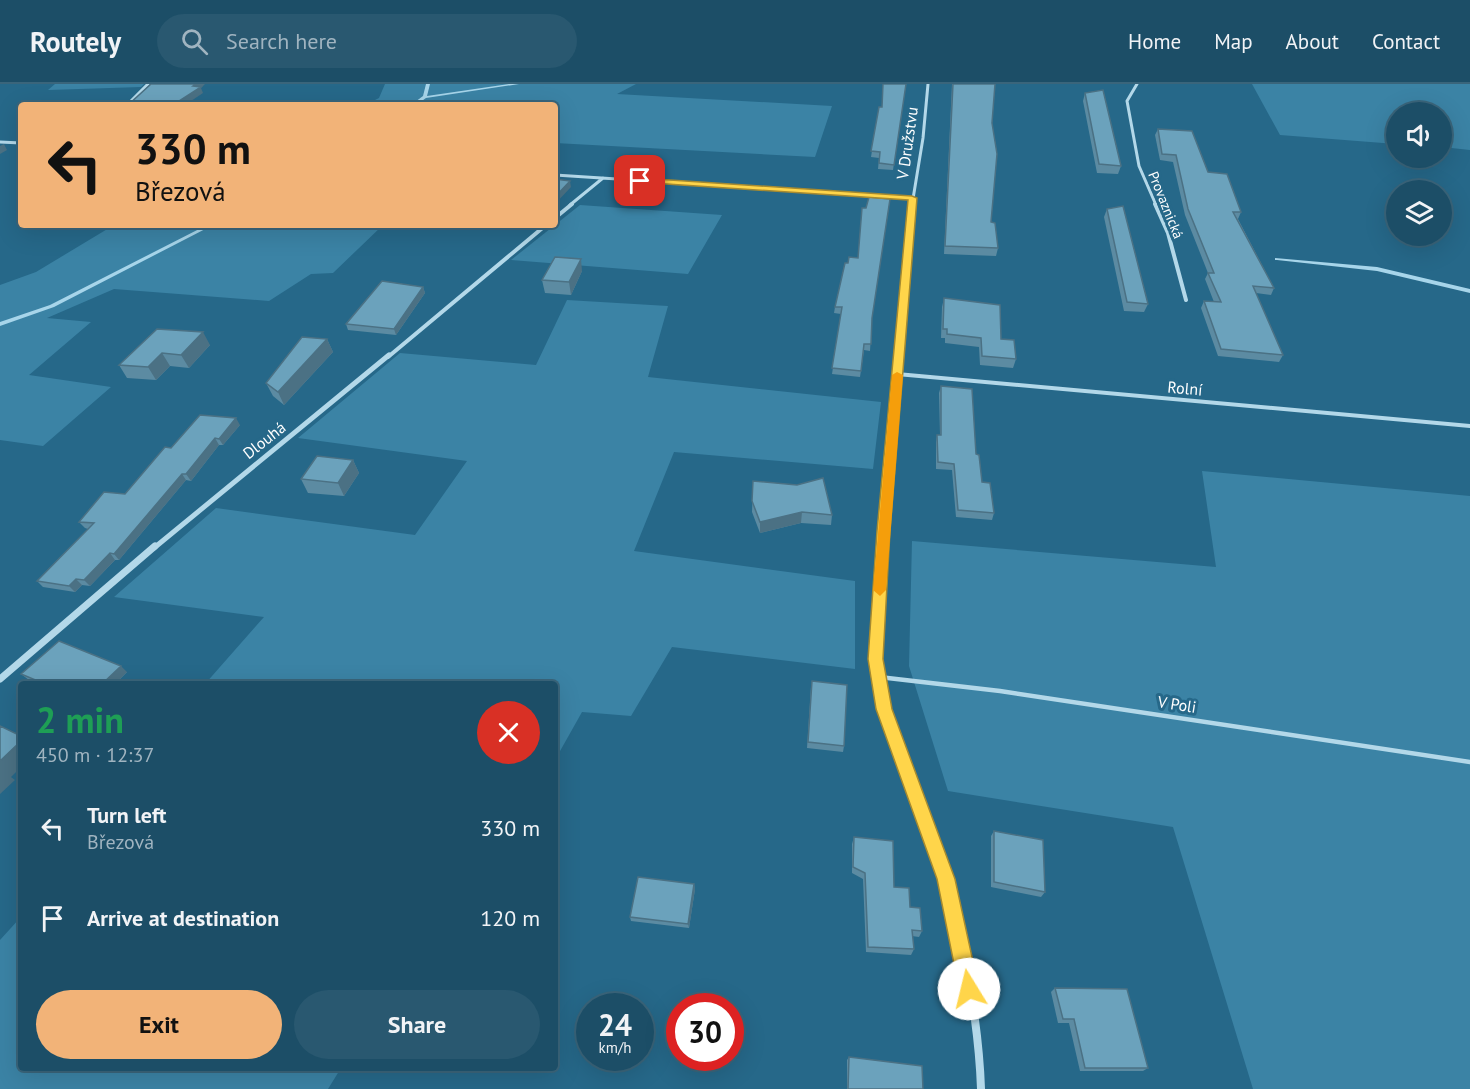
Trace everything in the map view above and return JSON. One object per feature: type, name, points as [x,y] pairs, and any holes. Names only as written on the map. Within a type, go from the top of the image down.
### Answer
[{"type":"street","points":[[130,102],[148,84]]},
{"type":"street","name":"V Družstvu","points":[[928,84],[923,138],[912,198],[875,659],[884,709],[946,879],[956,918],[980,1057],[981,1089]]},
{"type":"street","name":"Provaznická","points":[[1137,84],[1127,100],[1139,166],[1168,233],[1186,300]]},
{"type":"street","points":[[0,142],[18,143]]},
{"type":"street","points":[[558,175],[912,198]]},
{"type":"street","points":[[558,216],[604,178]]},
{"type":"street","name":"Dlouhá","points":[[0,679],[200,508],[326,408],[542,228]]},
{"type":"lane","name":"Rolní","points":[[897,374],[1470,426]]},
{"type":"lane","name":"V Poli","points":[[879,677],[1000,691],[1470,762]]},
{"type":"shaded area","points":[[55,84],[144,84],[141,87],[48,90]]},
{"type":"shaded area","points":[[385,84],[636,84],[617,94],[832,106],[815,157],[558,143],[558,102],[371,102],[379,98]]},
{"type":"shaded area","points":[[1252,84],[1470,84],[1470,150],[1452,148],[1452,102],[1386,102],[1386,143],[1280,135]]},
{"type":"shaded area","points":[[580,205],[722,215],[688,274],[511,260],[551,228],[558,228],[558,223]]},
{"type":"shaded area","points":[[109,228],[380,228],[333,273],[311,274],[269,301],[114,289],[47,318],[91,322],[29,375],[111,387],[43,446],[0,440],[0,285],[36,272]]},
{"type":"shaded area","points":[[567,300],[668,306],[648,377],[881,402],[873,469],[674,452],[634,551],[855,581],[855,669],[672,647],[631,716],[582,712],[558,755],[558,681],[208,681],[264,617],[114,597],[216,508],[415,535],[467,461],[298,438],[400,353],[536,365]]},
{"type":"shaded area","points":[[1202,471],[1470,496],[1470,1089],[1253,1089],[1173,827],[948,791],[909,666],[912,541],[1216,567]]},
{"type":"shaded area","points":[[18,920],[18,1071],[339,1071],[328,1089],[0,1089],[0,940]]},
{"type":"building","points":[[151,84],[196,84],[193,86],[201,87],[178,102],[131,102]]},
{"type":"building","points":[[883,84],[906,84],[894,165],[879,163],[880,152],[871,151],[879,107],[882,107]]},
{"type":"building","points":[[953,84],[995,84],[992,123],[997,154],[991,222],[995,223],[998,248],[945,246]]},
{"type":"building","points":[[1103,90],[1121,166],[1099,164],[1085,93]]},
{"type":"building","points":[[1158,129],[1192,131],[1208,172],[1227,174],[1241,212],[1233,212],[1274,288],[1253,286],[1283,355],[1221,349],[1204,301],[1221,302],[1208,273],[1214,273],[1188,209],[1176,155],[1162,154]]},
{"type":"building","points":[[558,179],[570,181],[558,194]]},
{"type":"building","points":[[869,197],[890,199],[872,318],[871,344],[864,344],[861,371],[832,368],[842,307],[835,307],[845,263],[848,263],[849,257],[858,258],[862,208],[866,208]]},
{"type":"building","points":[[1123,206],[1148,304],[1127,302],[1107,209]]},
{"type":"building","points":[[555,257],[581,259],[569,282],[542,280]]},
{"type":"building","points":[[382,281],[423,287],[394,329],[346,324]]},
{"type":"building","points":[[944,298],[1000,305],[1001,339],[1014,340],[1016,359],[982,356],[981,338],[947,334],[947,329],[943,329]]},
{"type":"building","points":[[157,329],[203,332],[181,355],[162,353],[148,367],[119,365]]},
{"type":"building","points":[[302,337],[327,339],[278,392],[266,383]]},
{"type":"building","points":[[941,386],[972,389],[976,454],[979,455],[982,482],[990,483],[994,513],[958,510],[954,464],[938,462],[937,435],[941,435]]},
{"type":"building","points":[[200,415],[236,418],[219,439],[215,438],[186,474],[182,474],[114,554],[110,553],[84,580],[76,579],[69,586],[37,581],[94,523],[79,522],[104,492],[125,494],[165,447],[171,448]]},
{"type":"building","points":[[317,456],[353,460],[338,483],[301,479]]},
{"type":"building","points":[[823,478],[832,515],[802,512],[760,522],[752,501],[753,481],[797,485]]},
{"type":"building","points":[[59,641],[121,666],[105,681],[38,681],[21,674]]},
{"type":"building","points":[[812,681],[847,685],[844,746],[808,742]]},
{"type":"building","points":[[0,726],[18,735],[18,744],[0,761]]},
{"type":"building","points":[[994,831],[1043,840],[1045,892],[994,882]]},
{"type":"building","points":[[854,837],[893,841],[894,887],[909,888],[910,907],[920,908],[922,931],[912,930],[914,949],[868,947],[865,873],[853,867]]},
{"type":"building","points":[[638,877],[694,884],[688,924],[630,917]]},
{"type":"building","points":[[1055,988],[1127,989],[1148,1068],[1085,1068],[1074,1019],[1063,1019]]},
{"type":"building","points":[[849,1057],[922,1066],[923,1089],[848,1089]]},
{"type":"waterway","points":[[425,97],[428,84]]},
{"type":"waterway","points":[[425,97],[517,84]]},
{"type":"waterway","points":[[418,102],[425,97]]},
{"type":"waterway","points":[[0,324],[52,306],[205,228]]},
{"type":"waterway","points":[[1277,259],[1377,269],[1470,291]]},
{"type":"slow traffic","points":[[880,590],[897,375]]},
{"type":"route","points":[[640,181],[912,198],[883,531],[875,659],[884,709],[906,764],[946,879],[956,918],[969,989]]}]
